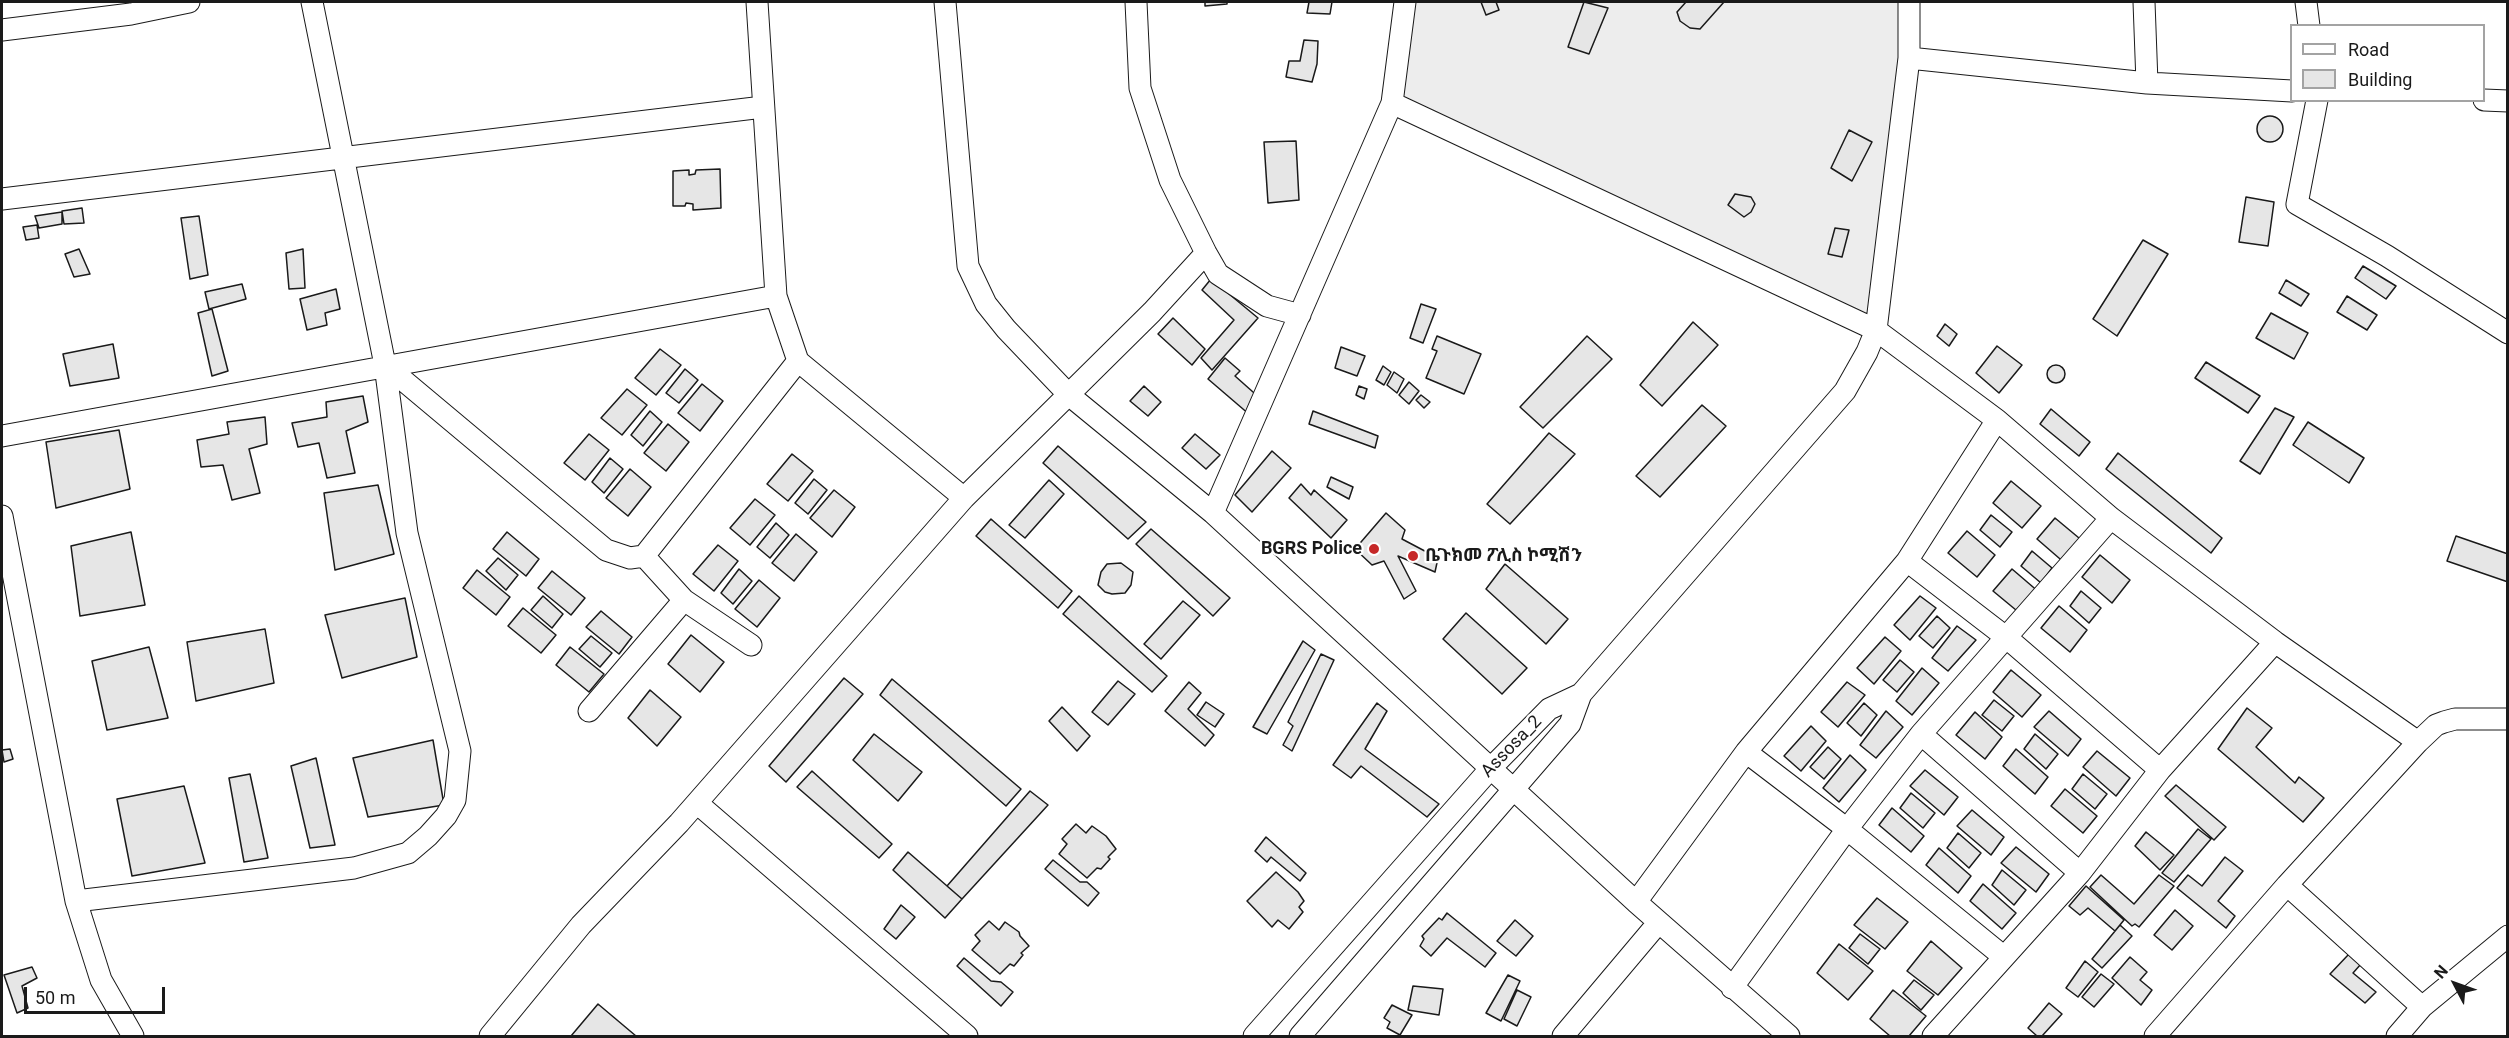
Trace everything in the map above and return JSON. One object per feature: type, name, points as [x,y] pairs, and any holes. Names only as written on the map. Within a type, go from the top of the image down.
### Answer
[{"type":"street","points":[[2,30],[131,14],[189,2]]},
{"type":"street","points":[[76,901],[354,868],[408,853],[446,816],[455,800],[460,751],[407,533],[385,365],[312,2]]},
{"type":"street","points":[[757,2],[776,296],[798,362],[964,498]]},
{"type":"street","points":[[945,2],[968,266],[986,304],[1005,329],[1069,394],[1213,513],[1515,788],[1636,902],[1789,1036]]},
{"type":"street","points":[[1136,2],[1140,88],[1170,180],[1206,253],[1218,274],[1268,306],[1300,315]]},
{"type":"street","points":[[1213,513],[1392,103],[1405,2]]},
{"type":"street","points":[[1581,694],[1845,391],[1867,352],[1876,330],[1909,58],[1909,2]]},
{"type":"street","points":[[2144,2],[2147,83]]},
{"type":"street","points":[[2306,2],[2309,24]]},
{"type":"street","points":[[1909,58],[2147,83],[2290,91]]},
{"type":"street","points":[[2485,100],[2508,101]]},
{"type":"street","points":[[2317,102],[2297,204],[2387,256],[2508,333]]},
{"type":"street","points":[[1392,103],[1876,330],[1996,420],[2112,518],[2275,642],[2418,742]]},
{"type":"street","points":[[2,199],[763,107]]},
{"type":"street","points":[[490,1036],[581,925],[697,803],[964,498],[1152,312],[1206,253]]},
{"type":"street","points":[[2,436],[776,296]]},
{"type":"street","points":[[385,365],[606,550],[630,558],[644,556],[798,362]]},
{"type":"street","points":[[1636,902],[1746,752],[1907,561],[1996,420]]},
{"type":"street","points":[[2,516],[76,901],[100,980],[133,1036]]},
{"type":"street","points":[[1732,988],[1847,829],[1921,734],[2112,518]]},
{"type":"street","points":[[644,556],[684,600],[751,645]]},
{"type":"street","points":[[1907,561],[2007,638],[2160,770]]},
{"type":"street","points":[[589,711],[684,600]]},
{"type":"street","points":[[1933,1036],[2080,873],[2160,770],[2275,642]]},
{"type":"street","name":"Assosa_2","points":[[1254,1036],[1491,768],[1549,709],[1581,694]]},
{"type":"street","name":"Assosa_2","points":[[1300,1036],[1570,724],[1581,694]]},
{"type":"street","points":[[2155,1036],[2287,885],[2436,725],[2455,719],[2508,719]]},
{"type":"street","points":[[1921,734],[2080,873]]},
{"type":"street","points":[[1746,752],[1847,829],[2004,957]]},
{"type":"street","points":[[697,803],[967,1036]]},
{"type":"street","points":[[2287,885],[2422,1007]]},
{"type":"street","points":[[1563,1036],[1659,922]]},
{"type":"street","points":[[2397,1036],[2422,1007],[2508,936]]},
{"type":"shaded area","points":[[1408,2],[1909,2],[1871,329],[1395,104]]},
{"type":"building","points":[[1205,2],[1227,2],[1227,4],[1205,6]]},
{"type":"building","points":[[1309,2],[1332,2],[1330,14],[1307,13]]},
{"type":"building","points":[[1481,2],[1496,2],[1499,10],[1486,15]]},
{"type":"building","points":[[1584,2],[1608,8],[1589,54],[1568,47]]},
{"type":"building","points":[[1686,2],[1724,2],[1700,29],[1690,28],[1680,21],[1677,12]]},
{"type":"building","points":[[1304,40],[1318,41],[1317,64],[1312,82],[1286,77],[1289,61],[1300,61]]},
{"type":"building","points":[[2270,116],[2279,120],[2283,129],[2279,138],[2270,142],[2261,138],[2257,129],[2261,120]]},
{"type":"building","points":[[1849,130],[1872,142],[1852,181],[1831,168]]},
{"type":"building","points":[[1296,141],[1299,200],[1268,203],[1264,142]]},
{"type":"building","points":[[720,169],[721,208],[693,210],[693,204],[686,203],[685,206],[673,206],[673,171],[689,170],[689,175],[695,174],[696,170]]},
{"type":"building","points":[[1735,194],[1751,197],[1755,204],[1751,212],[1744,217],[1728,205]]},
{"type":"building","points":[[2246,197],[2274,202],[2268,246],[2239,242]]},
{"type":"building","points":[[82,208],[84,223],[64,224],[62,211]]},
{"type":"building","points":[[62,212],[62,224],[39,228],[35,216]]},
{"type":"building","points":[[199,216],[208,275],[190,279],[181,218]]},
{"type":"building","points":[[37,225],[39,238],[26,240],[23,227]]},
{"type":"building","points":[[1835,228],[1849,230],[1842,257],[1828,254]]},
{"type":"building","points":[[2143,240],[2168,254],[2117,336],[2093,319]]},
{"type":"building","points":[[79,249],[90,274],[74,277],[65,254]]},
{"type":"building","points":[[303,249],[305,288],[289,289],[286,253]]},
{"type":"building","points":[[2363,266],[2396,286],[2386,299],[2355,278]]},
{"type":"building","points":[[1211,279],[1258,318],[1212,370],[1201,358],[1234,320],[1202,290]]},
{"type":"building","points":[[2286,280],[2309,294],[2301,306],[2279,293]]},
{"type":"building","points":[[242,284],[246,299],[209,309],[205,292]]},
{"type":"building","points":[[336,289],[340,309],[325,313],[327,325],[307,330],[300,299]]},
{"type":"building","points":[[2347,296],[2377,315],[2367,330],[2337,312]]},
{"type":"building","points":[[1421,304],[1436,309],[1423,343],[1410,338]]},
{"type":"building","points":[[212,309],[228,371],[212,376],[198,313]]},
{"type":"building","points":[[2271,313],[2308,333],[2294,359],[2256,338]]},
{"type":"building","points":[[1173,318],[1205,349],[1192,365],[1158,334]]},
{"type":"building","points":[[1693,322],[1718,345],[1662,406],[1640,385]]},
{"type":"building","points":[[1945,324],[1957,334],[1949,346],[1937,336]]},
{"type":"building","points":[[1437,336],[1481,354],[1464,394],[1426,378],[1437,351],[1432,349]]},
{"type":"building","points":[[1587,336],[1612,359],[1543,428],[1520,407]]},
{"type":"building","points":[[113,344],[119,378],[70,386],[63,354]]},
{"type":"building","points":[[1997,346],[2022,365],[1999,393],[1976,373]]},
{"type":"building","points":[[1341,347],[1365,356],[1357,376],[1335,368]]},
{"type":"building","points":[[660,349],[681,365],[656,395],[635,378]]},
{"type":"building","points":[[1225,358],[1240,371],[1235,376],[1262,400],[1250,415],[1208,379]]},
{"type":"building","points":[[2206,362],[2260,396],[2248,413],[2195,378]]},
{"type":"building","points":[[2056,365],[2062,368],[2065,374],[2062,380],[2056,383],[2050,380],[2047,374],[2050,368]]},
{"type":"building","points":[[1383,366],[1391,372],[1384,385],[1376,380]]},
{"type":"building","points":[[685,369],[698,380],[679,403],[666,393]]},
{"type":"building","points":[[1394,372],[1404,379],[1397,393],[1387,385]]},
{"type":"building","points":[[1409,382],[1419,391],[1409,404],[1399,395]]},
{"type":"building","points":[[702,384],[723,401],[700,431],[678,413]]},
{"type":"building","points":[[1144,386],[1161,402],[1148,416],[1130,401]]},
{"type":"building","points":[[1359,386],[1367,389],[1364,399],[1356,395]]},
{"type":"building","points":[[627,389],[647,405],[622,435],[601,418]]},
{"type":"building","points":[[1421,395],[1430,402],[1424,408],[1416,400]]},
{"type":"building","points":[[363,396],[368,422],[346,431],[355,473],[327,478],[319,443],[298,447],[292,423],[327,417],[326,402]]},
{"type":"building","points":[[1702,405],[1726,426],[1660,497],[1636,476]]},
{"type":"building","points":[[2275,408],[2294,417],[2260,474],[2240,461]]},
{"type":"building","points":[[2051,409],[2090,442],[2079,456],[2040,424]]},
{"type":"building","points":[[650,411],[662,422],[643,446],[631,435]]},
{"type":"building","points":[[1313,411],[1378,436],[1375,448],[1309,424]]},
{"type":"building","points":[[265,417],[267,444],[249,449],[260,493],[232,500],[223,465],[201,467],[197,440],[229,434],[227,422]]},
{"type":"building","points":[[2308,422],[2364,458],[2349,483],[2293,445]]},
{"type":"building","points":[[668,424],[689,442],[666,471],[644,453]]},
{"type":"building","points":[[119,430],[130,489],[56,508],[46,442]]},
{"type":"building","points":[[1549,433],[1575,454],[1510,524],[1487,504]]},
{"type":"building","points":[[589,434],[609,450],[585,480],[564,463]]},
{"type":"building","points":[[1195,434],[1220,455],[1206,469],[1182,448]]},
{"type":"building","points":[[1058,446],[1146,522],[1128,539],[1043,463]]},
{"type":"building","points":[[1272,451],[1291,468],[1252,512],[1235,495]]},
{"type":"building","points":[[2118,453],[2222,538],[2211,553],[2106,469]]},
{"type":"building","points":[[792,454],[813,471],[788,501],[767,484]]},
{"type":"building","points":[[610,458],[623,469],[604,493],[592,482]]},
{"type":"building","points":[[630,469],[651,487],[628,516],[606,498]]},
{"type":"building","points":[[1331,477],[1353,487],[1349,499],[1327,487]]},
{"type":"building","points":[[814,479],[827,490],[808,514],[795,503]]},
{"type":"building","points":[[1049,480],[1064,494],[1025,538],[1009,525]]},
{"type":"building","points":[[2011,481],[2041,506],[2022,528],[1993,503]]},
{"type":"building","points":[[1301,484],[1311,495],[1314,490],[1347,520],[1331,538],[1289,498]]},
{"type":"building","points":[[378,485],[394,554],[335,570],[324,493]]},
{"type":"building","points":[[834,490],[855,507],[832,537],[810,518]]},
{"type":"building","points":[[755,499],[775,515],[750,545],[730,528]]},
{"type":"building","points":[[1386,513],[1405,530],[1402,539],[1438,558],[1435,572],[1398,556],[1416,591],[1404,599],[1384,561],[1372,565],[1355,549]]},
{"type":"building","points":[[1991,515],[2012,532],[2000,547],[1980,530]]},
{"type":"building","points":[[2055,518],[2085,543],[2067,565],[2037,539]]},
{"type":"building","points":[[991,519],[1072,591],[1058,608],[976,536]]},
{"type":"building","points":[[776,523],[789,535],[770,558],[757,547]]},
{"type":"building","points":[[1151,529],[1230,598],[1213,616],[1136,544]]},
{"type":"building","points":[[1967,531],[1995,555],[1977,577],[1948,553]]},
{"type":"building","points":[[131,532],[145,605],[80,616],[71,546]]},
{"type":"building","points":[[507,532],[539,559],[526,576],[493,549]]},
{"type":"building","points":[[796,534],[817,552],[794,581],[772,563]]},
{"type":"building","points":[[2456,536],[2508,554],[2508,582],[2447,561]]},
{"type":"building","points":[[718,545],[738,561],[714,591],[693,574]]},
{"type":"building","points":[[2032,551],[2052,568],[2041,583],[2021,566]]},
{"type":"building","points":[[2100,555],[2130,580],[2112,603],[2082,577]]},
{"type":"building","points":[[498,558],[518,575],[506,590],[486,571]]},
{"type":"building","points":[[1121,563],[1133,572],[1131,585],[1125,593],[1105,592],[1098,585],[1101,572],[1107,564]]},
{"type":"building","points":[[1505,564],[1568,619],[1546,644],[1486,589]]},
{"type":"building","points":[[739,569],[752,581],[733,604],[721,593]]},
{"type":"building","points":[[2012,569],[2040,593],[2022,615],[1993,591]]},
{"type":"building","points":[[477,570],[510,597],[496,615],[463,588]]},
{"type":"building","points":[[552,571],[585,598],[571,615],[538,588]]},
{"type":"building","points":[[759,580],[780,598],[757,627],[735,609]]},
{"type":"building","points":[[2081,591],[2101,608],[2089,623],[2070,606]]},
{"type":"building","points":[[543,596],[563,614],[552,628],[531,610]]},
{"type":"building","points":[[1079,596],[1167,676],[1152,692],[1063,614]]},
{"type":"building","points":[[1920,596],[1936,608],[1910,640],[1894,625]]},
{"type":"building","points":[[405,598],[417,657],[342,678],[325,615]]},
{"type":"building","points":[[1183,601],[1200,615],[1161,659],[1144,644]]},
{"type":"building","points":[[2059,606],[2087,630],[2070,652],[2041,628]]},
{"type":"building","points":[[523,608],[556,635],[541,653],[508,626]]},
{"type":"building","points":[[601,611],[632,637],[619,654],[586,627]]},
{"type":"building","points":[[1466,613],[1527,668],[1502,694],[1443,639]]},
{"type":"building","points":[[1937,616],[1950,628],[1933,648],[1919,636]]},
{"type":"building","points":[[1957,626],[1976,640],[1948,671],[1932,658]]},
{"type":"building","points":[[265,629],[274,683],[196,701],[187,642]]},
{"type":"building","points":[[691,635],[724,662],[700,692],[668,664]]},
{"type":"building","points":[[591,636],[612,653],[600,667],[579,649]]},
{"type":"building","points":[[1885,637],[1901,651],[1874,684],[1857,668]]},
{"type":"building","points":[[1303,641],[1315,650],[1267,734],[1253,727]]},
{"type":"building","points":[[149,647],[168,718],[107,730],[92,661]]},
{"type":"building","points":[[570,647],[604,674],[589,692],[556,665]]},
{"type":"building","points":[[1321,654],[1334,660],[1292,751],[1283,745],[1293,726],[1288,722]]},
{"type":"building","points":[[1900,660],[1914,672],[1897,692],[1883,680]]},
{"type":"building","points":[[1922,668],[1939,683],[1912,715],[1896,701]]},
{"type":"building","points":[[2011,670],[2041,695],[2022,717],[1993,692]]},
{"type":"building","points":[[844,678],[863,694],[786,782],[769,766]]},
{"type":"building","points":[[892,679],[1021,789],[1006,806],[880,695]]},
{"type":"building","points":[[1118,681],[1135,694],[1108,725],[1092,712]]},
{"type":"building","points":[[1189,682],[1201,693],[1188,709],[1214,735],[1205,746],[1165,711]]},
{"type":"building","points":[[1847,682],[1865,695],[1838,727],[1821,712]]},
{"type":"building","points":[[650,690],[681,717],[657,746],[628,718]]},
{"type":"building","points":[[1994,700],[2014,716],[2002,731],[1982,715]]},
{"type":"building","points":[[1206,702],[1224,714],[1215,727],[1197,715]]},
{"type":"building","points":[[1377,703],[1387,711],[1365,749],[1439,804],[1427,817],[1361,766],[1351,778],[1333,765]]},
{"type":"building","points":[[1864,703],[1877,715],[1861,736],[1847,723]]},
{"type":"building","points":[[1062,707],[1090,736],[1077,751],[1049,721]]},
{"type":"building","points":[[2247,708],[2272,728],[2256,747],[2295,783],[2299,777],[2324,798],[2303,822],[2218,749]]},
{"type":"building","points":[[1886,711],[1903,727],[1876,758],[1860,745]]},
{"type":"building","points":[[2049,711],[2081,739],[2068,756],[2034,727]]},
{"type":"building","points":[[1975,712],[2002,737],[1985,759],[1956,735]]},
{"type":"building","points":[[1811,726],[1826,741],[1801,771],[1784,756]]},
{"type":"building","points":[[874,734],[922,772],[898,801],[853,760]]},
{"type":"building","points":[[2035,734],[2058,754],[2046,769],[2024,749]]},
{"type":"building","points":[[433,740],[444,805],[368,817],[353,758]]},
{"type":"building","points":[[1828,747],[1841,759],[1824,779],[1810,767]]},
{"type":"building","points":[[10,749],[13,759],[4,762],[2,750]]},
{"type":"building","points":[[2016,749],[2048,777],[2035,794],[2003,766]]},
{"type":"building","points":[[2097,751],[2130,778],[2116,796],[2083,767]]},
{"type":"building","points":[[1850,755],[1866,770],[1839,802],[1823,788]]},
{"type":"building","points":[[316,758],[335,845],[310,848],[291,766]]},
{"type":"building","points":[[1925,770],[1958,797],[1944,815],[1910,786]]},
{"type":"building","points":[[812,771],[892,844],[879,858],[797,787]]},
{"type":"building","points":[[250,774],[268,858],[244,862],[229,778]]},
{"type":"building","points":[[2083,774],[2107,794],[2095,809],[2072,789]]},
{"type":"building","points":[[2176,785],[2226,827],[2214,840],[2165,796]]},
{"type":"building","points":[[184,786],[205,863],[132,876],[117,799]]},
{"type":"building","points":[[2065,789],[2097,816],[2083,833],[2051,806]]},
{"type":"building","points":[[1030,791],[1048,805],[962,899],[947,886]]},
{"type":"building","points":[[1911,793],[1935,813],[1923,828],[1900,808]]},
{"type":"building","points":[[1892,808],[1924,836],[1911,852],[1879,825]]},
{"type":"building","points":[[1972,810],[2004,837],[1991,855],[1957,826]]},
{"type":"building","points":[[1076,824],[1086,833],[1092,826],[1106,836],[1116,849],[1101,869],[1097,868],[1087,878],[1059,854],[1067,844],[1062,839]]},
{"type":"building","points":[[2198,829],[2211,839],[2174,882],[2162,873]]},
{"type":"building","points":[[2146,832],[2174,855],[2160,870],[2135,846]]},
{"type":"building","points":[[1958,833],[1981,853],[1969,868],[1947,848]]},
{"type":"building","points":[[1266,837],[1306,873],[1300,881],[1271,857],[1267,862],[1255,851]]},
{"type":"building","points":[[2016,847],[2049,874],[2036,892],[2001,863]]},
{"type":"building","points":[[1939,848],[1971,876],[1958,893],[1926,865]]},
{"type":"building","points":[[908,852],[962,899],[945,918],[893,870]]},
{"type":"building","points":[[2225,857],[2243,871],[2218,901],[2235,916],[2226,928],[2177,888],[2188,875],[2202,886]]},
{"type":"building","points":[[1053,860],[1080,882],[1087,882],[1099,893],[1088,906],[1045,869]]},
{"type":"building","points":[[2002,870],[2026,890],[2014,905],[1992,885]]},
{"type":"building","points":[[1276,872],[1298,892],[1304,901],[1299,907],[1303,912],[1289,929],[1278,920],[1272,927],[1247,901]]},
{"type":"building","points":[[2101,875],[2134,904],[2159,875],[2174,886],[2139,927],[2135,924],[2132,926],[2090,887]]},
{"type":"building","points":[[1983,884],[2016,913],[2002,929],[1970,901]]},
{"type":"building","points":[[2086,886],[2124,920],[2115,931],[2088,908],[2080,915],[2069,906]]},
{"type":"building","points":[[1877,898],[1908,922],[1885,949],[1854,925]]},
{"type":"building","points":[[901,905],[915,917],[896,939],[884,929]]},
{"type":"building","points":[[2175,910],[2193,926],[2172,950],[2154,935]]},
{"type":"building","points":[[1447,913],[1496,953],[1485,967],[1447,938],[1431,956],[1420,946],[1424,939],[1422,936]]},
{"type":"building","points":[[1515,920],[1533,936],[1516,956],[1497,941]]},
{"type":"building","points":[[989,921],[999,930],[1005,922],[1019,932],[1029,946],[1021,953],[1023,955],[1014,966],[1010,964],[1000,974],[972,950],[980,941],[975,935]]},
{"type":"building","points":[[2120,925],[2132,936],[2102,968],[2092,959]]},
{"type":"building","points":[[1860,934],[1880,949],[1868,964],[1849,948]]},
{"type":"building","points":[[1931,941],[1962,968],[1938,995],[1907,971]]},
{"type":"building","points":[[1839,944],[1873,971],[1848,1000],[1817,973]]},
{"type":"building","points":[[2349,954],[2361,964],[2353,973],[2376,992],[2365,1003],[2330,974]]},
{"type":"building","points":[[2130,957],[2147,972],[2140,980],[2152,990],[2141,1005],[2112,978]]},
{"type":"building","points":[[964,958],[991,981],[1001,982],[1013,992],[1001,1006],[957,966]]},
{"type":"building","points":[[2085,961],[2098,972],[2078,997],[2066,988]]},
{"type":"building","points":[[32,967],[37,978],[22,986],[28,1008],[17,1013],[4,975]]},
{"type":"building","points":[[2101,974],[2114,984],[2094,1007],[2082,997]]},
{"type":"building","points":[[1508,975],[1520,981],[1501,1021],[1486,1013]]},
{"type":"building","points":[[1914,980],[1934,995],[1921,1010],[1903,993]]},
{"type":"building","points":[[1413,986],[1443,989],[1439,1015],[1408,1010]]},
{"type":"building","points":[[1517,990],[1531,997],[1517,1026],[1504,1019]]},
{"type":"building","points":[[1893,990],[1926,1016],[1909,1036],[1890,1036],[1870,1019]]},
{"type":"building","points":[[2049,1003],[2062,1014],[2042,1036],[2037,1036],[2028,1028]]},
{"type":"building","points":[[598,1004],[636,1036],[571,1036]]},
{"type":"building","points":[[1392,1005],[1412,1015],[1400,1035],[1387,1028],[1390,1022],[1384,1018]]},
{"type":"place","name":"BGRS Police","points":[[1374,549]]},
{"type":"place","name":"ቤጉክመ ፖሊስ ኮሚሽን","points":[[1413,556]]}]
